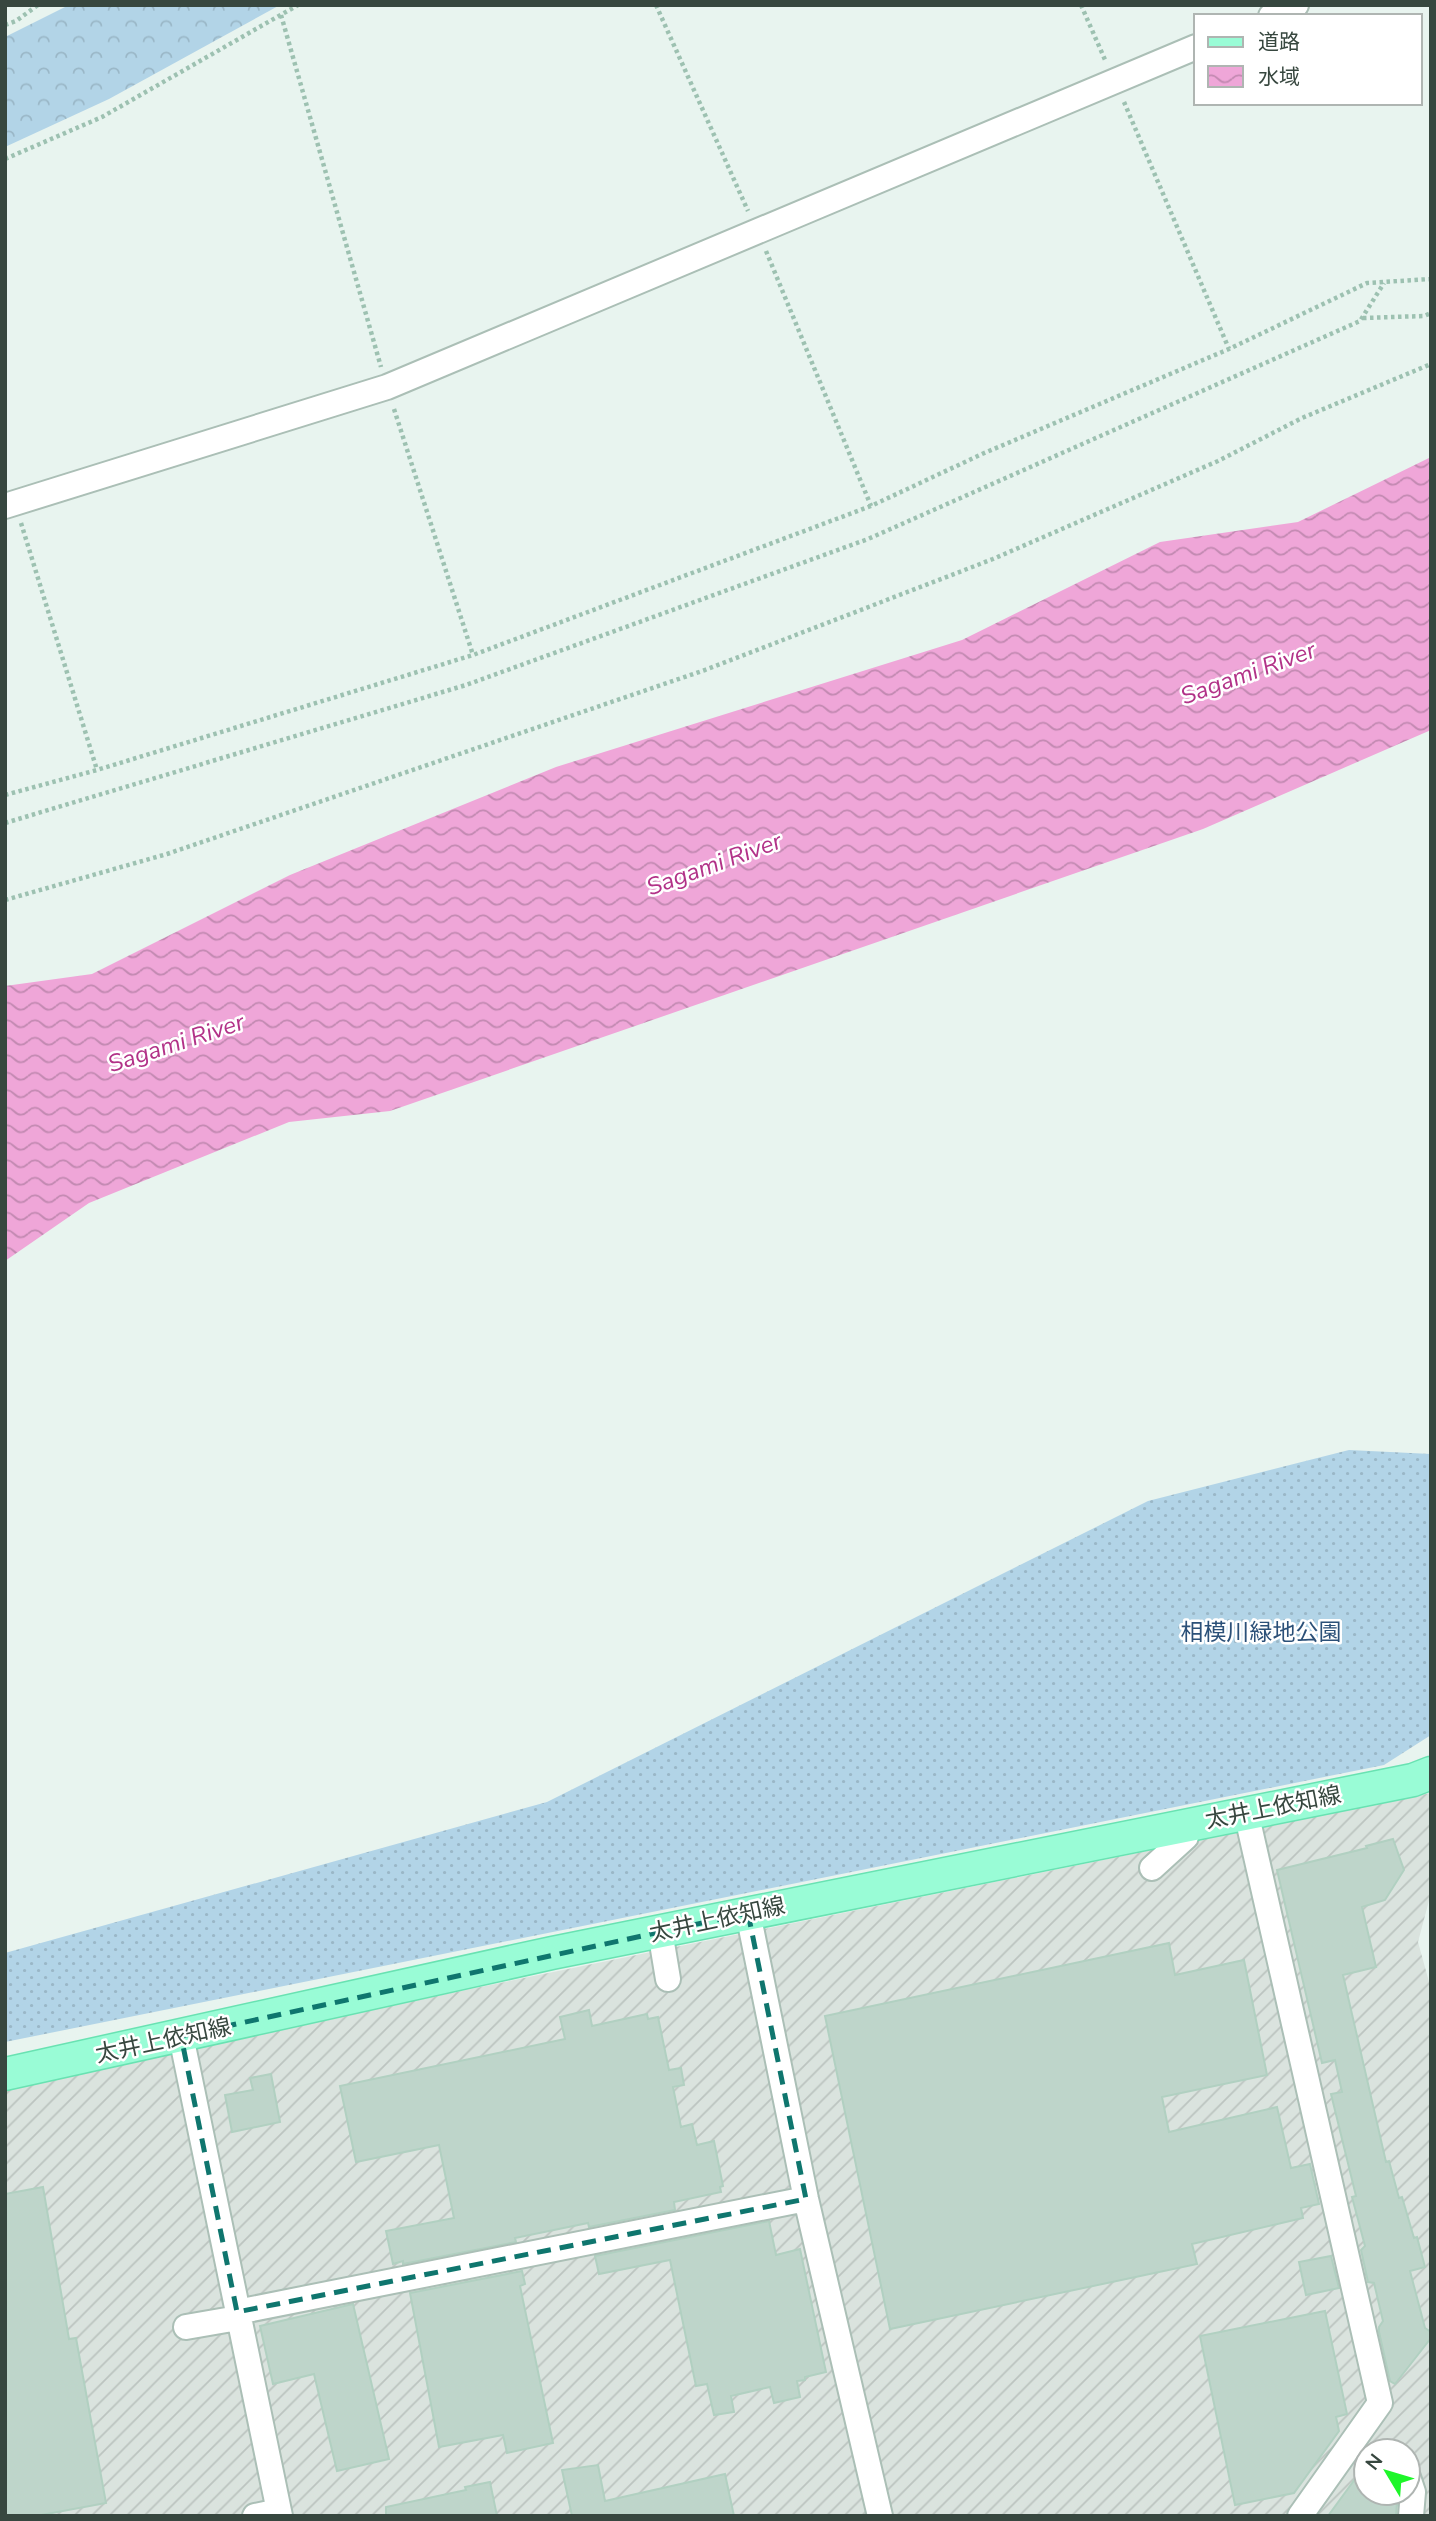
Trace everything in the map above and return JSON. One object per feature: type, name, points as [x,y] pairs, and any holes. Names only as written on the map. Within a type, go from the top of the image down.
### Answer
[{"type":"main road","name":"太井上依知線","points":[[5,2074],[660,1931],[1413,1780],[1431,1773]]},
{"type":"street","points":[[1276,14],[1296,5]]},
{"type":"street","points":[[10,505],[387,387],[1194,48]]},
{"type":"street","points":[[1246,1812],[1380,2403],[1300,2516]]},
{"type":"street","points":[[1152,1868],[1186,1837],[1188,1824]]},
{"type":"street","points":[[748,1913],[806,2199],[880,2516]]},
{"type":"street","points":[[660,1931],[668,1979]]},
{"type":"street","points":[[181,2036],[237,2315],[271,2514]]},
{"type":"street","points":[[186,2328],[237,2315],[806,2199]]},
{"type":"path","points":[[5,25],[16,21],[38,5]]},
{"type":"path","points":[[5,159],[102,117],[298,5]]},
{"type":"path","points":[[1081,5],[1230,349]]},
{"type":"path","points":[[281,15],[387,387],[473,655]]},
{"type":"path","points":[[5,795],[97,770],[473,655],[871,506],[982,454],[1230,349],[1367,283],[1431,279]]},
{"type":"path","points":[[5,822],[466,685],[868,539],[1360,321],[1385,282]]},
{"type":"path","points":[[1362,318],[1424,316],[1431,313]]},
{"type":"path","points":[[5,900],[167,854],[717,665],[993,559],[1218,461],[1302,418],[1431,364]]},
{"type":"path","points":[[10,505],[97,770]]},
{"type":"highlighted area","points":[[748,1913],[806,2199],[237,2312],[181,2036]]},
{"type":"shaded area","points":[[1431,1793],[1431,1893],[1418,1942],[1431,1989],[1431,2516],[5,2516],[5,2084]]},
{"type":"green space","points":[[69,5],[280,5],[109,99],[5,147],[5,37]]},
{"type":"green space","name":"相模川緑地公園","points":[[1349,1450],[1431,1454],[1431,1735],[1384,1765],[5,2042],[5,1953],[547,1802],[1148,1501]]},
{"type":"water","name":"Sagami River","points":[[1431,457],[1431,730],[1203,829],[390,1111],[289,1122],[89,1203],[5,1261],[5,986],[92,974],[290,875],[556,767],[962,640],[1160,542],[1298,522]]},
{"type":"building","points":[[1393,1839],[1404,1870],[1385,1900],[1362,1907],[1376,1967],[1343,1975],[1386,2162],[1389,2161],[1399,2198],[1402,2197],[1425,2267],[1410,2271],[1425,2328],[1431,2332],[1431,2338],[1395,2384],[1390,2381],[1379,2332],[1383,2321],[1374,2283],[1368,2282],[1361,2250],[1365,2246],[1352,2197],[1356,2196],[1331,2094],[1342,2092],[1335,2060],[1322,2063],[1277,1870]]},
{"type":"building","points":[[1169,1943],[1175,1975],[1244,1960],[1267,2075],[1162,2097],[1169,2132],[1277,2107],[1291,2168],[1310,2164],[1319,2204],[1301,2208],[1303,2218],[1192,2244],[1197,2264],[890,2329],[825,2016]]},
{"type":"building","points":[[589,2010],[592,2026],[647,2014],[648,2019],[658,2017],[669,2070],[681,2068],[684,2085],[673,2087],[681,2127],[692,2124],[697,2145],[714,2141],[723,2186],[720,2187],[721,2192],[674,2202],[675,2210],[589,2227],[588,2223],[515,2238],[516,2242],[393,2264],[386,2231],[454,2218],[439,2145],[356,2162],[340,2086],[565,2039],[560,2017]]},
{"type":"building","points":[[271,2074],[280,2122],[232,2132],[225,2095],[253,2090],[250,2078]]},
{"type":"building","points":[[43,2187],[69,2339],[76,2338],[106,2503],[36,2516],[5,2516],[5,2194]]},
{"type":"building","points":[[769,2221],[776,2255],[800,2249],[826,2372],[797,2381],[800,2397],[774,2403],[770,2387],[731,2396],[734,2412],[714,2415],[707,2384],[696,2386],[670,2260],[599,2274],[595,2256]]},
{"type":"building","points":[[1331,2256],[1339,2288],[1306,2295],[1299,2262]]},
{"type":"building","points":[[522,2271],[525,2284],[520,2286],[553,2443],[507,2453],[503,2435],[439,2447],[410,2293]]},
{"type":"building","points":[[353,2304],[389,2459],[337,2471],[314,2374],[273,2384],[260,2326]]},
{"type":"building","points":[[1325,2311],[1347,2414],[1336,2417],[1339,2431],[1294,2493],[1235,2505],[1200,2336]]},
{"type":"building","points":[[598,2465],[605,2501],[725,2474],[734,2516],[572,2516],[562,2470]]},
{"type":"building","points":[[490,2482],[497,2516],[386,2516],[386,2507],[466,2490],[465,2487]]},
{"type":"building","points":[[1352,2483],[1352,2507],[1397,2507],[1396,2516],[1328,2516]]}]
